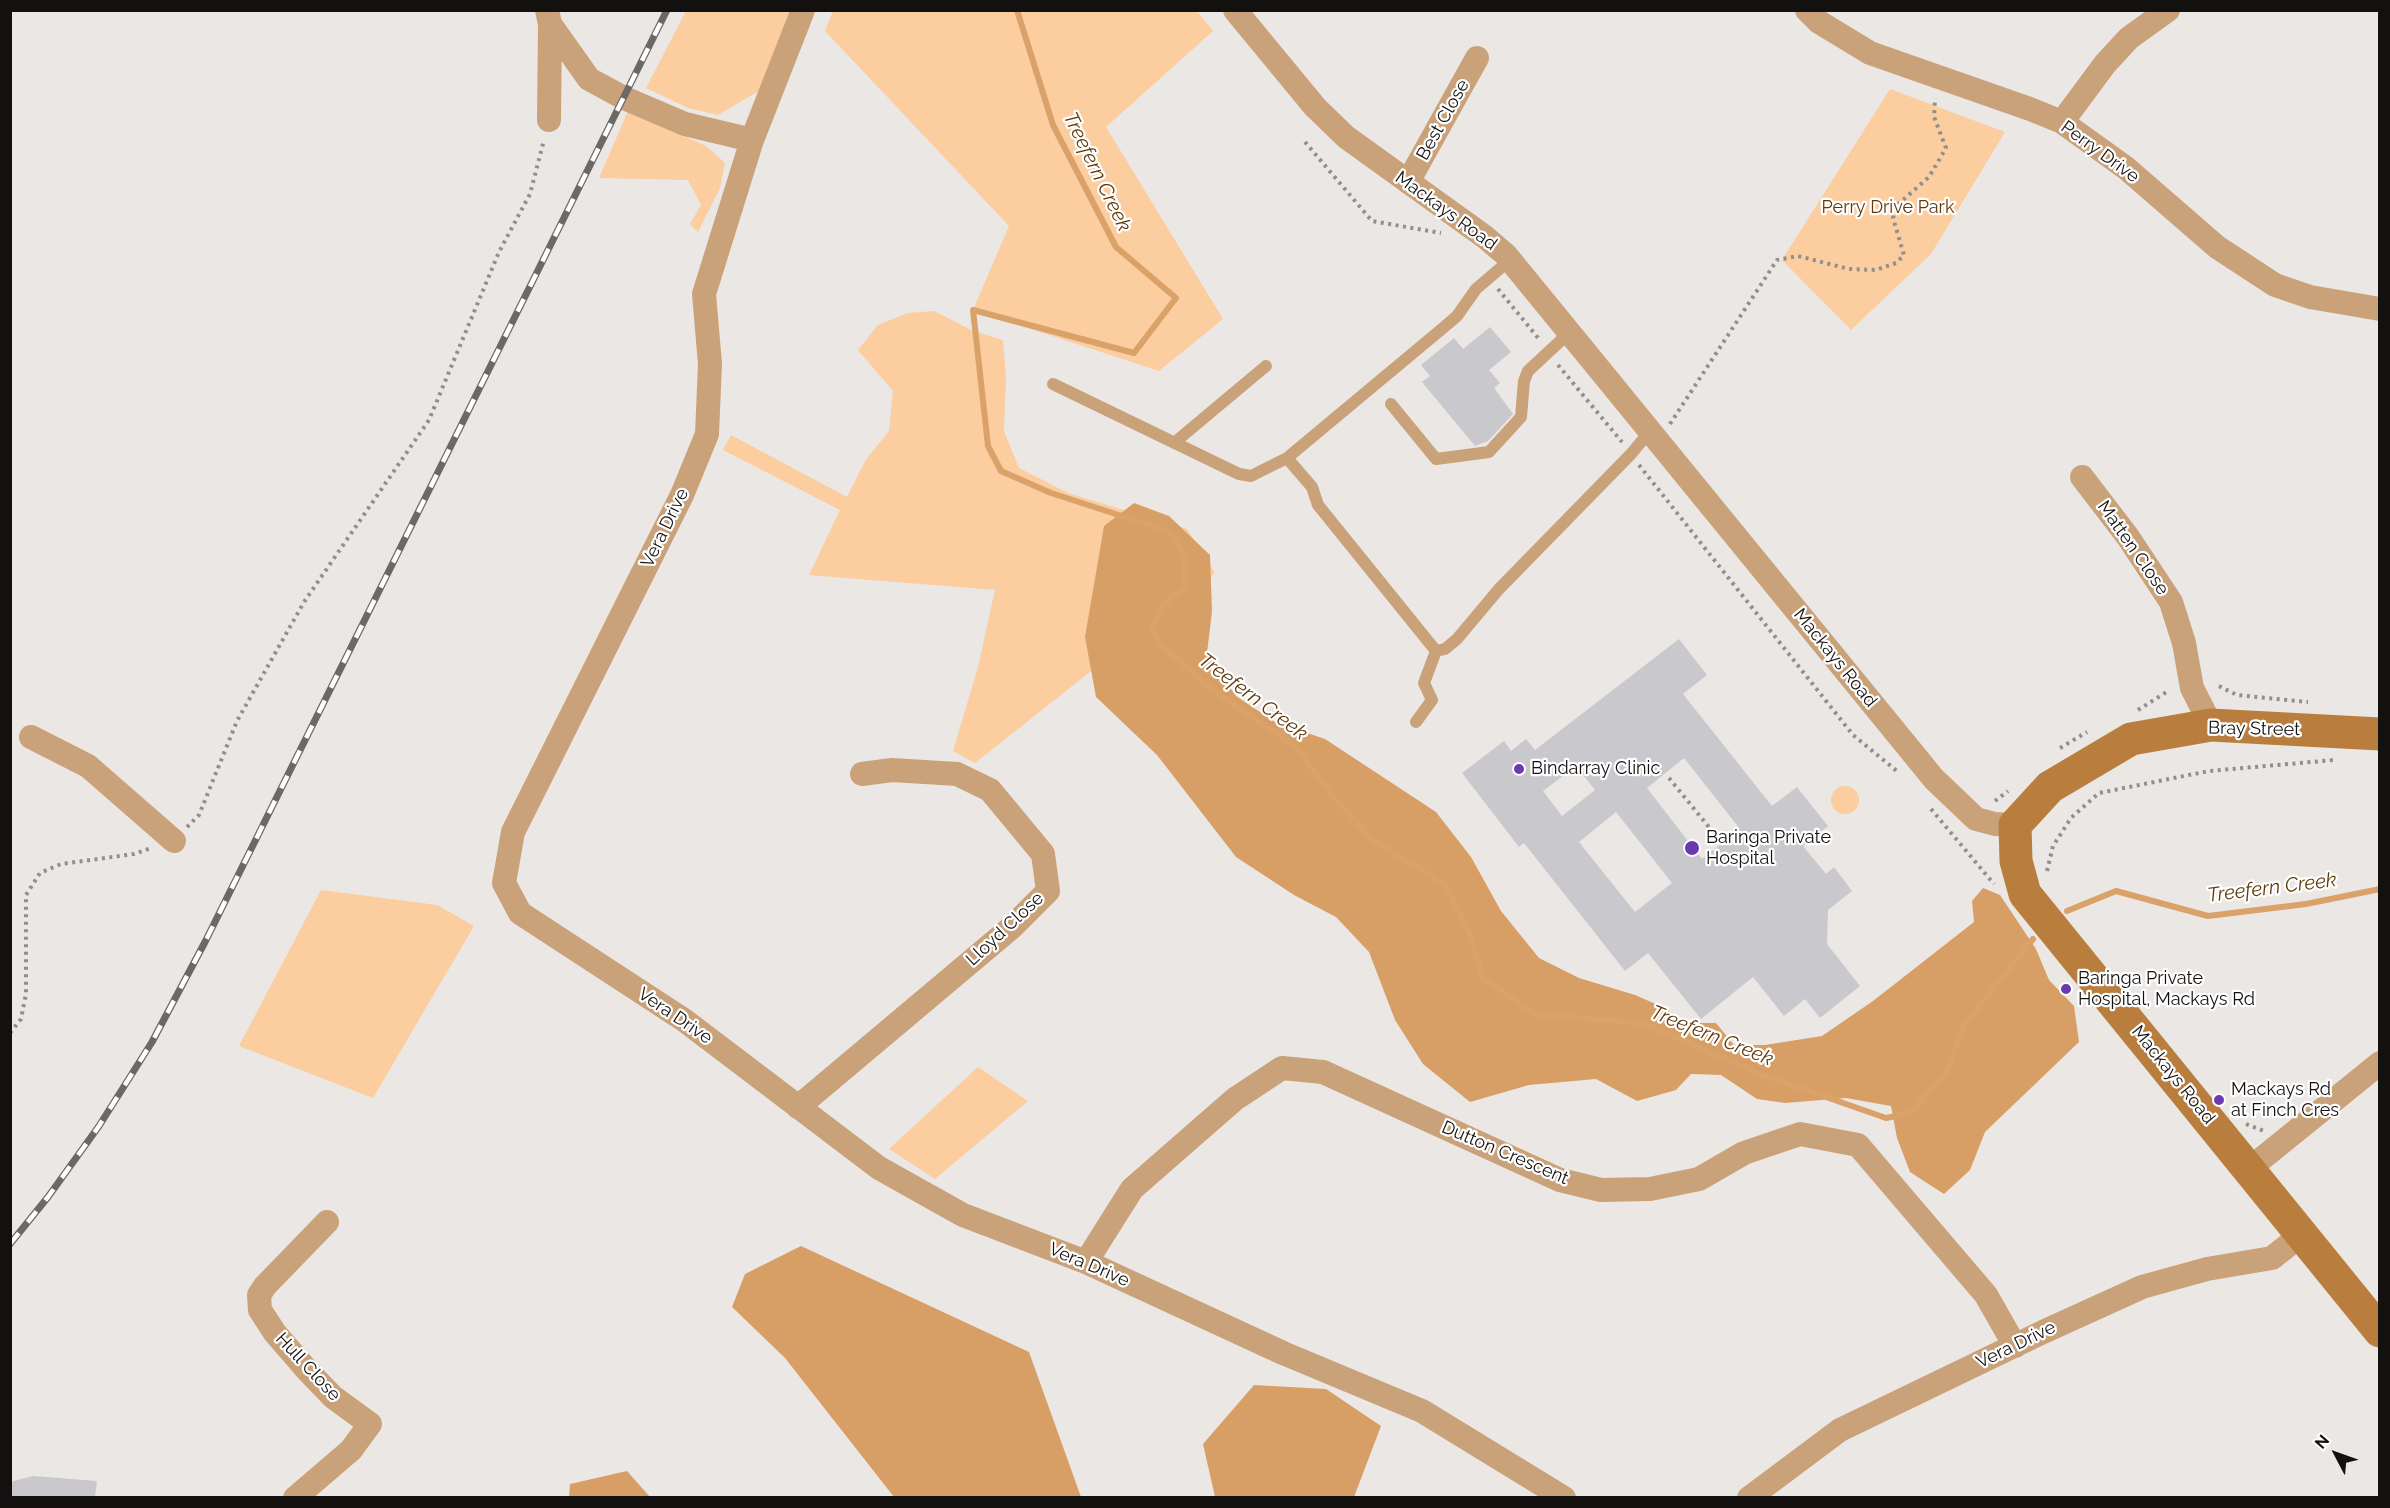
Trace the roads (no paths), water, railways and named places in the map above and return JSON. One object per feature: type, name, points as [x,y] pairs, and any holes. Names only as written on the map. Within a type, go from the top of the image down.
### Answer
[{"type":"street","points":[[548,17],[589,79],[624,98],[685,124],[752,140],[803,10]]},
{"type":"street","name":"Mackays Road","points":[[1235,10],[1323,114],[1346,137],[1485,237],[1510,260],[1570,332],[1660,428],[1934,779],[1977,819],[1995,824],[2015,825],[2016,861],[2025,894],[2040,895],[2058,935],[2379,1331]]},
{"type":"street","name":"Perry Drive","points":[[1807,10],[1818,22],[1870,53],[2062,122],[2126,168],[2217,247],[2245,268],[2275,285],[2310,297],[2379,309]]},
{"type":"street","points":[[2062,122],[2105,64],[2129,38],[2168,10]]},
{"type":"street","points":[[548,17],[549,120]]},
{"type":"street","name":"Best Close","points":[[1408,182],[1478,58]]},
{"type":"street","name":"Vera Drive","points":[[752,140],[704,294],[710,364],[707,434],[682,495],[513,832],[504,883],[520,913],[684,1020],[879,1168],[963,1215],[1086,1262],[1283,1353],[1422,1411],[1564,1497]]},
{"type":"street","name":"Matten Close","points":[[2082,477],[2128,537],[2171,602],[2184,643],[2192,688],[2211,725]]},
{"type":"street","name":"Bray Street","points":[[2015,825],[2050,787],[2132,738],[2211,725],[2379,734]]},
{"type":"street","points":[[31,737],[88,766],[174,841]]},
{"type":"street","name":"Lloyd Close","points":[[798,1107],[1012,927],[1048,891],[1044,854],[990,790],[957,774],[892,770],[862,774]]},
{"type":"street","points":[[2249,1169],[2379,1063]]},
{"type":"street","name":"Dutton Crescent","points":[[1086,1262],[1132,1189],[1235,1099],[1282,1068],[1323,1072],[1560,1180],[1601,1190],[1650,1189],[1699,1179],[1744,1153],[1800,1134],[1858,1145],[1986,1295],[2015,1346]]},
{"type":"street","name":"Hull Close","points":[[295,1497],[351,1450],[370,1424],[333,1397],[275,1333],[260,1310],[260,1295],[265,1286],[327,1222]]},
{"type":"street","name":"Vera Drive","points":[[1749,1497],[1840,1430],[2015,1346],[2142,1287],[2207,1269],[2272,1258],[2301,1235]]},
{"type":"lane","points":[[1053,384],[1239,474],[1251,476],[1287,458],[1457,316],[1476,289],[1510,260]]},
{"type":"lane","points":[[1391,404],[1436,459],[1489,452],[1521,417],[1524,381],[1528,371],[1570,332]]},
{"type":"lane","points":[[1174,443],[1266,366]]},
{"type":"lane","points":[[1436,651],[1445,649],[1457,639],[1533,553],[1631,454],[1660,428]]},
{"type":"lane","points":[[1287,458],[1312,487],[1318,505],[1436,651]]},
{"type":"lane","points":[[1416,722],[1432,700],[1424,683],[1436,651]]},
{"type":"waterway","name":"Treefern Creek","points":[[1017,10],[1053,125],[1116,247],[1176,298],[1134,353],[973,310],[988,446],[1001,471],[1051,493],[1168,531],[1186,557],[1185,586],[1161,607],[1152,627],[1162,645],[1213,691],[1295,746],[1335,799],[1374,841],[1446,885],[1470,934],[1483,978],[1537,1015],[1643,1023],[1763,1075],[1886,1118],[1911,1113],[1947,1071],[1964,1025],[2033,939]]},
{"type":"waterway","name":"Treefern Creek","points":[[2067,911],[2116,891],[2208,916],[2306,904],[2380,889]]},
{"type":"railway","points":[[10,1244],[48,1197],[99,1126],[152,1042],[205,942],[667,10]]},
{"type":"place","name":"Bindarray Clinic","points":[[1519,769]]},
{"type":"place","name":"Baringa Private Hospital","points":[[1692,848]]},
{"type":"place","name":"Baringa Private Hospital, Mackays Rd","points":[[2066,989]]},
{"type":"place","name":"Mackays Rd at Finch Cres","points":[[2219,1100]]},
{"type":"park label","name":"Perry Drive Park","points":[[1888,208]]}]
